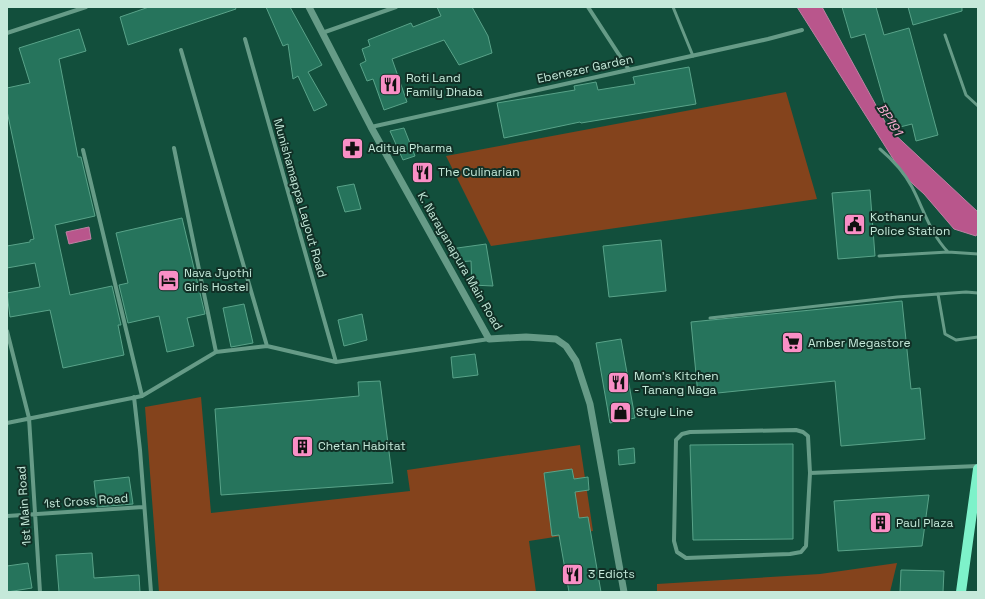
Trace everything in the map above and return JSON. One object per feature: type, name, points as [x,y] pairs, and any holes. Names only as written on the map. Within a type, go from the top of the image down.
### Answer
[{"type":"main road","points":[[961,592],[978,470]]},
{"type":"street","points":[[7,32],[86,7]]},
{"type":"street","name":"K. Narayanapura Main Road","points":[[309,7],[371,127],[489,339],[526,337],[556,339],[566,346],[576,361],[590,404],[624,592]]},
{"type":"street","points":[[322,33],[396,7]]},
{"type":"street","points":[[588,7],[629,70]]},
{"type":"street","name":"Ebenezer Garden","points":[[371,127],[694,56],[802,30]]},
{"type":"street","name":"Munishamappa Layout Road","points":[[245,39],[336,362]]},
{"type":"street","points":[[181,50],[267,346]]},
{"type":"street","points":[[174,148],[216,352]]},
{"type":"street","points":[[83,150],[142,396]]},
{"type":"street","name":"1st Main Road","points":[[7,331],[29,418],[40,592]]},
{"type":"street","points":[[7,423],[142,396],[216,352],[267,346],[336,362],[489,339]]},
{"type":"street","points":[[134,397],[140,450],[150,592]]},
{"type":"street","points":[[796,430],[803,432],[808,436],[810,473],[806,546],[801,552],[790,554],[686,558],[677,552],[674,541],[676,440],[682,434],[796,430]]},
{"type":"street","points":[[810,473],[978,466]]},
{"type":"street","name":"1st Cross Road","points":[[7,516],[143,507]]},
{"type":"lane","points":[[673,7],[694,56]]},
{"type":"lane","points":[[945,35],[966,95],[978,106]]},
{"type":"lane","points":[[880,150],[896,163],[911,186],[936,240],[948,252]]},
{"type":"lane","points":[[879,256],[948,252],[978,254]]},
{"type":"lane","points":[[710,318],[938,294],[978,293]]},
{"type":"lane","points":[[938,294],[945,334],[956,340],[978,337]]},
{"type":"shaded area","points":[[797,7],[822,7],[889,129],[978,212],[978,232],[976,236],[954,229],[924,194],[904,176]]},
{"type":"shaded area","points":[[786,92],[817,199],[491,246],[446,156]]},
{"type":"shaded area","points":[[89,227],[91,239],[69,244],[66,232]]},
{"type":"shaded area","points":[[201,397],[211,513],[410,491],[407,470],[580,445],[593,531],[529,541],[536,592],[159,592],[145,407]]},
{"type":"shaded area","points":[[897,563],[890,592],[657,592],[657,584],[820,574]]},
{"type":"building","points":[[149,7],[235,7],[236,9],[128,45],[120,17]]},
{"type":"building","points":[[266,7],[290,7],[322,65],[308,72],[327,105],[314,111],[298,76],[293,79],[288,44],[283,46]]},
{"type":"building","points":[[437,7],[472,7],[488,36],[492,53],[459,65],[444,40],[392,59],[407,102],[384,110],[373,79],[367,81],[360,64],[366,61],[362,49],[370,46],[368,40],[411,23],[413,27],[441,16]]},
{"type":"building","points":[[842,7],[876,7],[884,35],[909,28],[938,135],[916,141],[912,124],[892,129],[865,34],[851,38]]},
{"type":"building","points":[[908,7],[962,7],[962,11],[913,25]]},
{"type":"building","points":[[79,29],[86,51],[59,59],[78,157],[81,157],[95,216],[55,225],[70,295],[112,286],[121,325],[118,325],[124,355],[63,368],[50,310],[10,317],[7,293],[40,287],[35,263],[7,268],[7,246],[30,242],[30,240],[34,239],[7,111],[7,88],[30,83],[19,48]]},
{"type":"building","points":[[689,67],[696,104],[580,122],[504,138],[497,103],[575,90],[574,86],[596,82],[598,90],[635,84],[633,77]]},
{"type":"building","points":[[404,128],[415,156],[403,160],[390,131]]},
{"type":"building","points":[[354,184],[361,209],[345,212],[337,187]]},
{"type":"building","name":"Kothanur Police Station","points":[[870,190],[875,256],[838,259],[832,193]]},
{"type":"building","points":[[182,218],[205,314],[187,318],[194,346],[167,352],[159,316],[128,323],[119,285],[128,283],[116,233]]},
{"type":"building","points":[[661,240],[666,291],[609,297],[603,246]]},
{"type":"building","points":[[486,244],[493,286],[472,285],[471,261],[457,262],[450,249]]},
{"type":"building","points":[[902,301],[911,389],[920,388],[925,439],[841,446],[835,381],[698,395],[691,322]]},
{"type":"building","points":[[244,304],[253,343],[231,347],[223,308]]},
{"type":"building","points":[[362,314],[367,340],[344,346],[338,320]]},
{"type":"building","points":[[621,339],[635,418],[610,423],[596,343]]},
{"type":"building","points":[[475,354],[478,375],[453,378],[451,357]]},
{"type":"building","name":"Chetan Habitat","points":[[380,381],[393,483],[221,495],[215,409],[359,396],[358,382]]},
{"type":"building","points":[[793,444],[793,539],[693,540],[690,445]]},
{"type":"building","points":[[634,448],[635,463],[619,465],[618,450]]},
{"type":"building","points":[[572,469],[574,479],[588,477],[589,490],[575,492],[579,518],[588,517],[601,592],[569,592],[559,535],[552,536],[544,473]]},
{"type":"building","points":[[129,477],[133,504],[97,507],[94,481]]},
{"type":"building","name":"Paul Plaza","points":[[929,495],[922,546],[838,551],[834,501]]},
{"type":"building","points":[[92,553],[94,578],[139,575],[140,592],[59,592],[56,555]]},
{"type":"building","points":[[28,563],[32,588],[7,592],[7,566]]},
{"type":"building","points":[[901,570],[944,571],[943,592],[900,592]]},
{"type":"place","name":"Roti Land Family Dhaba","points":[[390,85]]},
{"type":"place","name":"Aditya Pharma","points":[[353,148]]},
{"type":"place","name":"The Culinarian","points":[[422,172]]},
{"type":"place","name":"Kothanur Police Station","points":[[854,224]]},
{"type":"place","name":"Nava Jyothi Girls Hostel","points":[[169,280]]},
{"type":"place","name":"Amber Megastore","points":[[793,343]]},
{"type":"place","name":"Mom's Kitchen - Tanang Naga","points":[[618,383]]},
{"type":"place","name":"Style Line","points":[[620,412]]},
{"type":"place","name":"Chetan Habitat","points":[[303,446]]},
{"type":"place","name":"Paul Plaza","points":[[880,523]]},
{"type":"place","name":"3 Ediots","points":[[573,574]]},
{"type":"water label","name":"BP191","points":[[890,119]]}]
